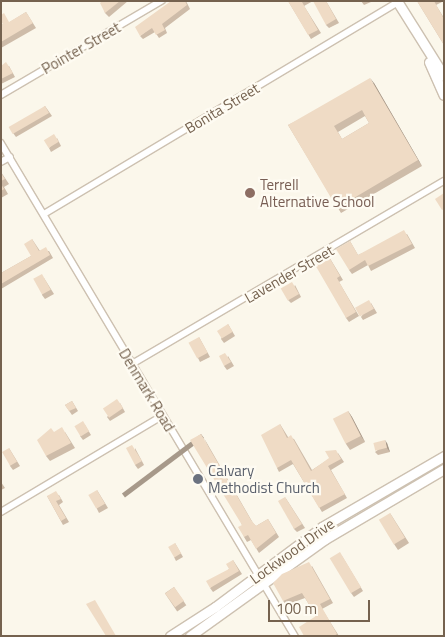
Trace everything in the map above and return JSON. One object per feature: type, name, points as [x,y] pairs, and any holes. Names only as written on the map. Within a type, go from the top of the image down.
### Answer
[{"type":"main road","points":[[398,2],[421,44],[444,95]]},
{"type":"main road","points":[[421,44],[444,76]]},
{"type":"main road","name":"Lockwood Drive","points":[[175,634],[259,574],[290,548],[349,510],[444,456]]},
{"type":"main road","name":"Lockwood Drive","points":[[190,636],[355,520],[444,468]]},
{"type":"main road","points":[[349,510],[355,520]]},
{"type":"street","name":"Pointer Street","points":[[1,96],[161,1]]},
{"type":"street","name":"Bonita Street","points":[[44,214],[398,2]]},
{"type":"street","name":"Denmark Road","points":[[1,142],[162,416],[295,636]]},
{"type":"street","points":[[1,162],[10,157]]},
{"type":"street","name":"Lavender Street","points":[[132,364],[444,181]]},
{"type":"street","points":[[1,512],[162,416]]},
{"type":"building","points":[[102,1],[120,1],[105,13],[100,3]]},
{"type":"building","points":[[171,1],[185,1],[187,5],[162,24],[165,30],[156,35],[152,28],[140,36],[135,27]]},
{"type":"building","points":[[288,1],[304,1],[302,2],[318,30],[308,35]]},
{"type":"building","points":[[313,1],[326,1],[336,19],[326,25]]},
{"type":"building","points":[[417,1],[434,1],[444,19],[444,45]]},
{"type":"building","points":[[26,12],[33,23],[1,42],[1,25],[3,24],[1,22],[1,15],[4,13],[9,22]]},
{"type":"building","points":[[6,62],[13,73],[1,79],[1,66]]},
{"type":"building","points":[[370,78],[418,160],[337,208],[288,125]],"holes":[[[362,110],[369,123],[342,139],[334,126]]]},
{"type":"building","points":[[45,106],[49,113],[13,134],[9,127]]},
{"type":"building","points":[[54,134],[59,142],[49,148],[44,140]]},
{"type":"building","points":[[1,173],[5,179],[1,181]]},
{"type":"building","points":[[444,193],[444,209],[442,210],[435,199]]},
{"type":"building","points":[[404,230],[412,244],[368,266],[365,260],[349,270],[336,249],[350,241],[358,255]]},
{"type":"building","points":[[32,239],[39,251],[46,247],[50,255],[1,284],[1,273],[31,256],[24,244]]},
{"type":"building","points":[[328,255],[340,276],[337,278],[356,312],[346,318],[314,263]]},
{"type":"building","points":[[42,274],[51,290],[42,295],[33,279]]},
{"type":"building","points":[[292,282],[299,294],[288,301],[281,288]]},
{"type":"building","points":[[369,300],[374,309],[360,317],[355,308]]},
{"type":"building","points":[[228,324],[233,332],[222,339],[217,331]]},
{"type":"building","points":[[199,337],[208,353],[197,359],[189,343]]},
{"type":"building","points":[[225,353],[231,362],[224,366],[219,356]]},
{"type":"building","points":[[117,399],[123,408],[109,418],[103,409]]},
{"type":"building","points":[[72,401],[76,408],[69,411],[65,405]]},
{"type":"building","points":[[348,411],[361,436],[346,444],[333,419]]},
{"type":"building","points":[[83,421],[89,431],[81,436],[74,426]]},
{"type":"building","points":[[280,424],[287,438],[291,435],[311,471],[329,458],[325,451],[336,450],[341,459],[328,466],[345,494],[319,508],[291,460],[277,468],[261,435]]},
{"type":"building","points":[[62,427],[71,443],[46,456],[37,440],[51,428],[54,432]]},
{"type":"building","points":[[201,434],[251,520],[256,526],[268,519],[276,533],[256,549],[248,535],[244,537],[238,527],[242,525],[190,440]]},
{"type":"building","points":[[385,440],[387,448],[375,451],[373,443]]},
{"type":"building","points":[[132,445],[142,461],[135,465],[126,448]]},
{"type":"building","points":[[9,448],[17,462],[10,466],[2,452]]},
{"type":"building","points":[[97,490],[105,504],[96,509],[88,495]]},
{"type":"building","points":[[56,491],[61,499],[56,501],[66,518],[61,521],[47,496]]},
{"type":"building","points":[[285,497],[302,524],[294,529],[278,501]]},
{"type":"building","points":[[390,513],[405,538],[394,545],[379,520]]},
{"type":"building","points":[[175,543],[181,553],[174,557],[168,547]]},
{"type":"building","points":[[340,552],[361,587],[351,593],[330,558]]},
{"type":"building","points":[[233,560],[239,571],[210,588],[206,581],[229,569],[226,564]]},
{"type":"building","points":[[309,562],[330,599],[320,604],[337,634],[334,636],[304,636],[299,627],[316,616],[302,593],[283,601],[273,583],[282,574]]},
{"type":"building","points":[[174,587],[184,601],[175,607],[165,593]]},
{"type":"building","points":[[95,600],[116,636],[106,636],[86,604]]},
{"type":"place","name":"Terrell Alternative School","points":[[250,193]]},
{"type":"place","name":"Calvary Methodist Church","points":[[198,479]]}]
